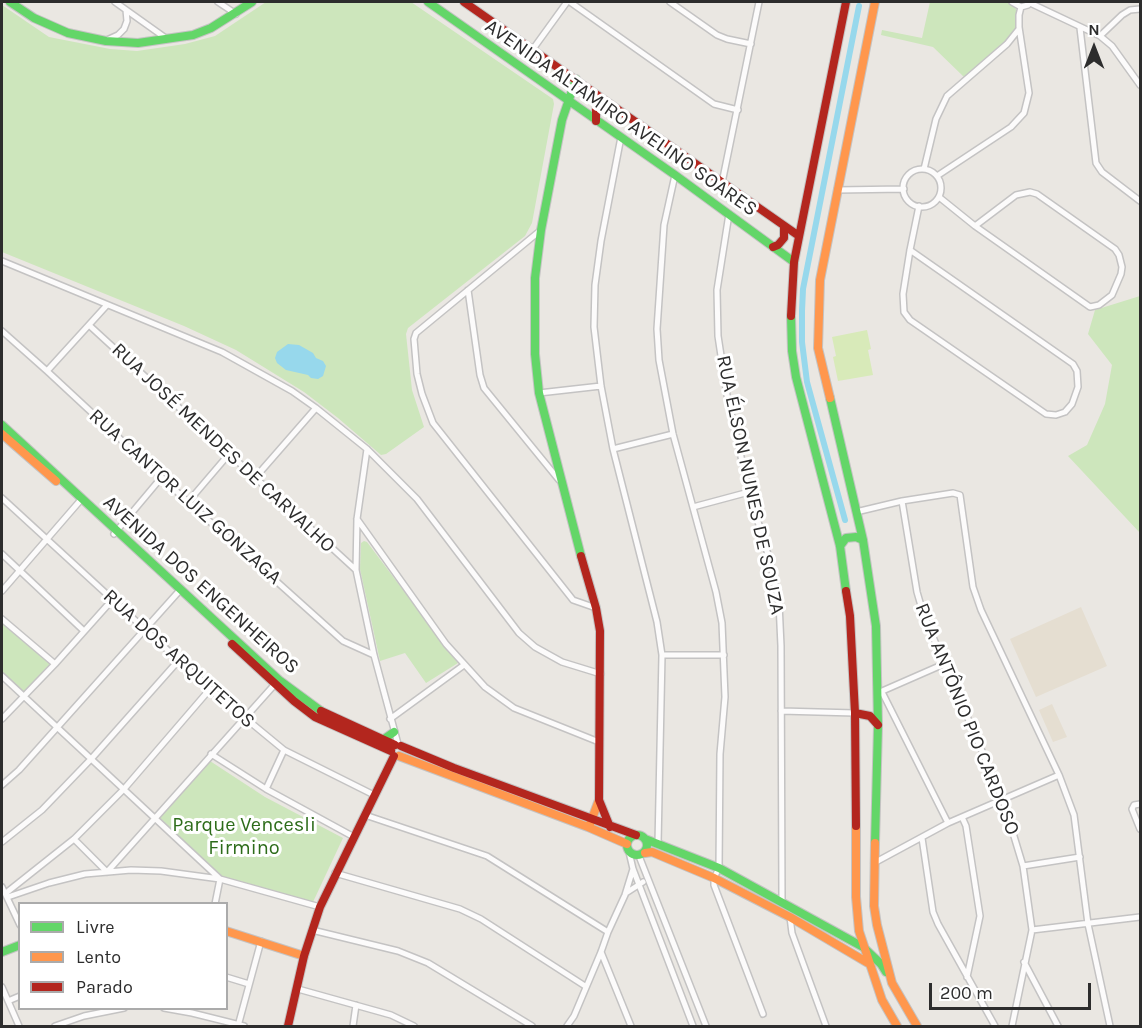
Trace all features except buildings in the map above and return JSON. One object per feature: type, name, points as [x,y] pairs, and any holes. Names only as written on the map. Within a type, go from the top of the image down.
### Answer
[{"type":"street","points":[[10,2],[49,26],[68,33],[138,43],[193,35],[211,28],[252,2]]},
{"type":"street","points":[[115,2],[168,40]]},
{"type":"street","points":[[218,2],[236,14]]},
{"type":"street","name":"AVENIDA ALTAMIRO AVELINO SOARES","points":[[428,2],[675,175],[794,262]]},
{"type":"street","name":"AVENIDA ALTAMIRO AVELINO SOARES","points":[[464,2],[799,236]]},
{"type":"street","points":[[533,49],[568,2],[714,104],[738,110]]},
{"type":"street","points":[[670,2],[717,35],[751,44]]},
{"type":"street","points":[[722,183],[759,2]]},
{"type":"street","points":[[846,2],[794,262],[792,351],[796,377],[837,532],[850,616],[855,713],[856,897],[859,931],[882,1000],[897,1026]]},
{"type":"street","points":[[875,2],[820,280],[818,348],[863,540],[876,626],[880,692],[874,906],[892,983]]},
{"type":"street","points":[[1012,2],[1021,7]]},
{"type":"street","points":[[938,176],[1011,127],[1024,113],[1029,93],[1019,15],[1021,7],[1031,2],[1100,36],[1112,46],[1140,85]]},
{"type":"street","points":[[1127,2],[1130,10]]},
{"type":"street","points":[[1100,36],[1130,10],[1140,9]]},
{"type":"street","points":[[106,40],[118,35],[124,28],[127,21],[126,10]]},
{"type":"street","points":[[924,169],[936,119],[947,96],[1007,44],[1019,27]]},
{"type":"street","points":[[1080,28],[1096,163],[1102,172],[1140,201]]},
{"type":"street","points":[[1007,44],[1018,45],[1023,50]]},
{"type":"street","points":[[576,79],[562,120],[541,230],[535,278],[534,315],[539,393],[596,609],[600,632],[599,800],[590,823]]},
{"type":"street","points":[[596,121],[596,110],[599,105],[607,102]]},
{"type":"street","points":[[621,137],[601,241],[595,285],[594,327],[601,386],[657,622],[662,655],[658,844]]},
{"type":"street","points":[[924,169],[938,176],[941,187],[939,197],[934,202],[920,206],[907,198],[904,189],[907,177],[912,172],[924,169]]},
{"type":"street","points":[[675,175],[664,225],[657,329],[673,434],[716,592],[722,624],[725,697],[720,753],[719,868],[714,878],[716,894],[763,1014]]},
{"type":"street","points":[[837,190],[904,189]]},
{"type":"street","points":[[939,197],[975,226],[1090,307],[1099,305],[1112,295],[1121,274],[1122,267],[1115,249],[1030,192],[1016,195],[975,226]]},
{"type":"street","points":[[910,250],[1073,364],[1078,377],[1078,387],[1072,404],[1065,412],[1056,415],[1046,414],[910,320],[904,312],[903,294],[910,250],[920,206]]},
{"type":"street","name":"RUA ÉLSON NUNES DE SOUZA","points":[[729,214],[717,290],[718,336],[727,395],[749,492],[770,561],[779,603],[782,711],[782,901]]},
{"type":"street","points":[[773,247],[784,238],[784,226]]},
{"type":"street","points":[[541,230],[416,333],[414,339],[419,384],[433,423],[573,600],[596,609]]},
{"type":"street","points":[[2,261],[222,352],[291,391],[316,408],[367,448],[417,499],[519,633],[535,647],[562,662],[601,674]]},
{"type":"street","points":[[468,290],[480,375],[484,388],[561,483]]},
{"type":"street","points":[[48,371],[107,305]]},
{"type":"street","name":"RUA JOSÉ MENDES DE CARVALHO","points":[[90,326],[356,570]]},
{"type":"street","name":"RUA CANTOR LUIZ GONZAGA","points":[[2,331],[48,371],[161,478],[343,641],[374,655]]},
{"type":"street","points":[[539,393],[601,386]]},
{"type":"street","points":[[255,478],[316,408]]},
{"type":"street","name":"AVENIDA DOS ENGENHEIROS","points":[[2,425],[315,717],[433,765],[590,823],[636,835]]},
{"type":"street","name":"AVENIDA DOS ENGENHEIROS","points":[[2,434],[116,532]]},
{"type":"street","points":[[614,448],[673,434]]},
{"type":"street","points":[[290,1026],[304,956],[320,907],[396,750],[394,732],[374,655],[356,570],[357,519],[367,448]]},
{"type":"street","points":[[188,502],[229,454]]},
{"type":"street","points":[[116,532],[161,478]]},
{"type":"street","points":[[693,507],[749,492]]},
{"type":"street","points":[[856,512],[902,501],[956,493],[960,495],[975,595],[1059,775],[1074,815],[1088,924],[1110,1026]]},
{"type":"street","name":"RUA DOS ARQUITETOS","points":[[2,498],[210,689],[284,750],[374,795]]},
{"type":"street","name":"RUA ANTÔNIO PIO CARDOSO","points":[[902,501],[917,592],[924,616],[1003,800],[1023,866],[1032,930]]},
{"type":"street","points":[[2,591],[79,502]]},
{"type":"street","points":[[357,519],[446,644],[485,687],[514,708],[599,742]]},
{"type":"street","points":[[837,532],[851,533],[859,524]]},
{"type":"street","points":[[840,546],[850,537],[863,540]]},
{"type":"street","points":[[2,554],[84,631]]},
{"type":"street","points":[[2,785],[19,770],[180,591]]},
{"type":"street","points":[[2,718],[55,664],[113,599]]},
{"type":"street","points":[[2,619],[55,664]]},
{"type":"street","points":[[662,655],[724,655]]},
{"type":"street","points":[[2,842],[42,810],[92,758],[179,660]]},
{"type":"street","points":[[880,692],[944,664]]},
{"type":"street","points":[[390,719],[464,665]]},
{"type":"street","points":[[2,676],[220,879]]},
{"type":"street","points":[[106,872],[276,682]]},
{"type":"street","name":"AVENIDA DOS ENGENHEIROS","points":[[276,682],[319,710],[384,740],[396,750]]},
{"type":"street","points":[[7,895],[74,839],[124,789],[210,689]]},
{"type":"street","points":[[880,692],[948,823]]},
{"type":"street","points":[[782,711],[855,713],[870,716],[878,725]]},
{"type":"street","points":[[384,740],[394,732]]},
{"type":"street","points":[[266,789],[284,750]]},
{"type":"street","points":[[211,754],[266,789],[354,837]]},
{"type":"street","points":[[874,863],[948,823],[1059,775]]},
{"type":"street","points":[[599,800],[610,827]]},
{"type":"street","points":[[1140,804],[1134,805],[1132,809],[1140,829]]},
{"type":"street","points":[[365,815],[487,856],[608,932]]},
{"type":"street","points":[[962,817],[968,837],[980,916],[967,977]]},
{"type":"street","name":"AVENIDA DOS ENGENHEIROS","points":[[590,823],[628,848]]},
{"type":"street","points":[[693,1026],[633,869],[628,848],[629,838],[636,835],[719,868],[863,947],[881,964],[917,1026]]},
{"type":"street","points":[[922,838],[933,912],[995,1026]]},
{"type":"street","points":[[74,839],[106,872]]},
{"type":"street","points":[[645,839],[647,844],[642,854],[648,880],[706,1026]]},
{"type":"street","points":[[628,848],[642,854],[652,852],[714,878],[790,917],[868,963]]},
{"type":"street","points":[[1023,866],[1080,857]]},
{"type":"street","points":[[567,1026],[574,1016],[625,895],[633,869]]},
{"type":"street","points":[[7,895],[49,883],[106,872],[161,871],[220,879],[320,907]]},
{"type":"street","points":[[335,873],[460,909],[481,919],[585,986]]},
{"type":"street","points":[[215,902],[220,879]]},
{"type":"street","points":[[625,895],[648,880]]},
{"type":"street","points":[[2,887],[18,920]]},
{"type":"street","points":[[790,917],[792,933],[826,1026]]},
{"type":"street","points":[[1012,1026],[1032,930],[1140,917]]},
{"type":"street","points":[[312,930],[398,951],[428,963],[532,1026]]},
{"type":"street","points":[[228,932],[304,956]]},
{"type":"street","points":[[175,1010],[240,1026],[261,941]]},
{"type":"street","points":[[2,952],[18,946]]},
{"type":"street","points":[[601,952],[631,1026]]},
{"type":"street","points":[[1024,962],[1058,1026]]},
{"type":"street","points":[[228,978],[249,984]]},
{"type":"street","points":[[2,987],[19,1026]]},
{"type":"street","points":[[298,989],[401,1018],[414,1026]]},
{"type":"street","points":[[8,1001],[18,997]]},
{"type":"street","points":[[353,1026],[356,1005]]},
{"type":"street","points":[[55,1026],[84,1016],[114,1010]]},
{"type":"street","points":[[688,1026],[690,1019]]},
{"type":"shaded area","points":[[1081,607],[1107,666],[1036,697],[1010,639]]},
{"type":"shaded area","points":[[1052,704],[1067,737],[1053,742],[1039,710]]},
{"type":"green space","points":[[266,2],[411,2],[553,99],[554,104],[532,223],[525,236],[408,328],[406,334],[412,390],[424,427],[386,454],[381,455],[304,392],[236,350],[184,326],[2,252],[2,5],[49,37],[110,49],[137,51],[185,44],[215,36]]},
{"type":"green space","points":[[930,2],[1010,2],[1016,9],[1018,26],[1014,33],[964,77],[933,47],[881,35],[882,30],[922,38]]},
{"type":"green space","points":[[1140,296],[1140,533],[1068,456],[1087,445],[1105,404],[1112,365],[1088,334],[1095,310]]},
{"type":"green space","points":[[867,330],[873,375],[838,381],[832,337]]},
{"type":"green space","points":[[364,541],[458,663],[426,683],[405,653],[380,661],[360,569],[361,543]]},
{"type":"green space","points":[[2,619],[55,664],[25,696],[2,676]]},
{"type":"green space","name":"Parque Vencesli Firmino","points":[[210,761],[265,797],[343,838],[313,902],[222,877],[159,817]]},
{"type":"water","points":[[288,344],[299,345],[323,361],[326,366],[323,376],[318,379],[311,378],[308,375],[286,370],[277,363],[275,358],[277,352]]},
{"type":"waterway","points":[[845,520],[807,382],[802,342],[802,311],[803,289],[859,6]]},
{"type":"traffic: fast","points":[[10,2],[34,18],[68,33],[106,41],[138,43],[193,35],[211,28],[252,2]]},
{"type":"traffic: fast","points":[[428,2],[675,175],[794,262]]},
{"type":"traffic: fast","points":[[576,79],[562,120],[541,230],[535,278],[535,354],[539,393],[581,556]]},
{"type":"traffic: fast","points":[[791,316],[792,351],[796,377],[840,546],[846,591]]},
{"type":"traffic: fast","points":[[830,398],[863,540],[876,626],[878,725],[875,843]]},
{"type":"traffic: fast","points":[[2,425],[279,680],[321,711]]},
{"type":"traffic: fast","points":[[840,546],[846,538],[856,537],[863,540]]},
{"type":"traffic: fast","points":[[384,739],[394,732]]},
{"type":"traffic: fast","points":[[633,835],[641,835],[647,841],[647,845],[647,849],[641,855],[633,855],[627,849],[627,841],[633,835]]},
{"type":"traffic: fast","points":[[645,839],[719,868],[863,947]]},
{"type":"traffic: fast","points":[[2,952],[18,946]]},
{"type":"traffic: fast","points":[[865,949],[886,972]]},
{"type":"traffic: slow","points":[[830,398],[818,348],[820,280],[875,2]]},
{"type":"traffic: slow","points":[[2,434],[56,481]]},
{"type":"traffic: slow","points":[[399,756],[588,827],[627,844]]},
{"type":"traffic: slow","points":[[590,824],[599,800]]},
{"type":"traffic: slow","points":[[856,826],[856,897],[859,931],[882,1000],[897,1026]]},
{"type":"traffic: slow","points":[[875,843],[874,906],[877,925],[892,983],[917,1026]]},
{"type":"traffic: slow","points":[[645,853],[652,852],[714,878],[790,917],[868,963]]},
{"type":"traffic: slow","points":[[228,932],[304,956]]},
{"type":"traffic: jam","points":[[464,2],[799,236]]},
{"type":"traffic: jam","points":[[791,316],[794,262],[846,2]]},
{"type":"traffic: jam","points":[[596,121],[596,110],[599,105],[607,102]]},
{"type":"traffic: jam","points":[[773,247],[784,238],[784,226]]},
{"type":"traffic: jam","points":[[581,556],[600,631],[599,800],[610,827]]},
{"type":"traffic: jam","points":[[846,591],[850,616],[855,713],[856,826]]},
{"type":"traffic: jam","points":[[232,644],[294,701],[315,717],[391,751]]},
{"type":"traffic: jam","points":[[321,711],[395,745]]},
{"type":"traffic: jam","points":[[855,713],[870,716],[878,725]]},
{"type":"traffic: jam","points":[[401,746],[454,768],[636,835]]},
{"type":"traffic: jam","points":[[288,1026],[304,956],[320,907],[394,756]]}]
